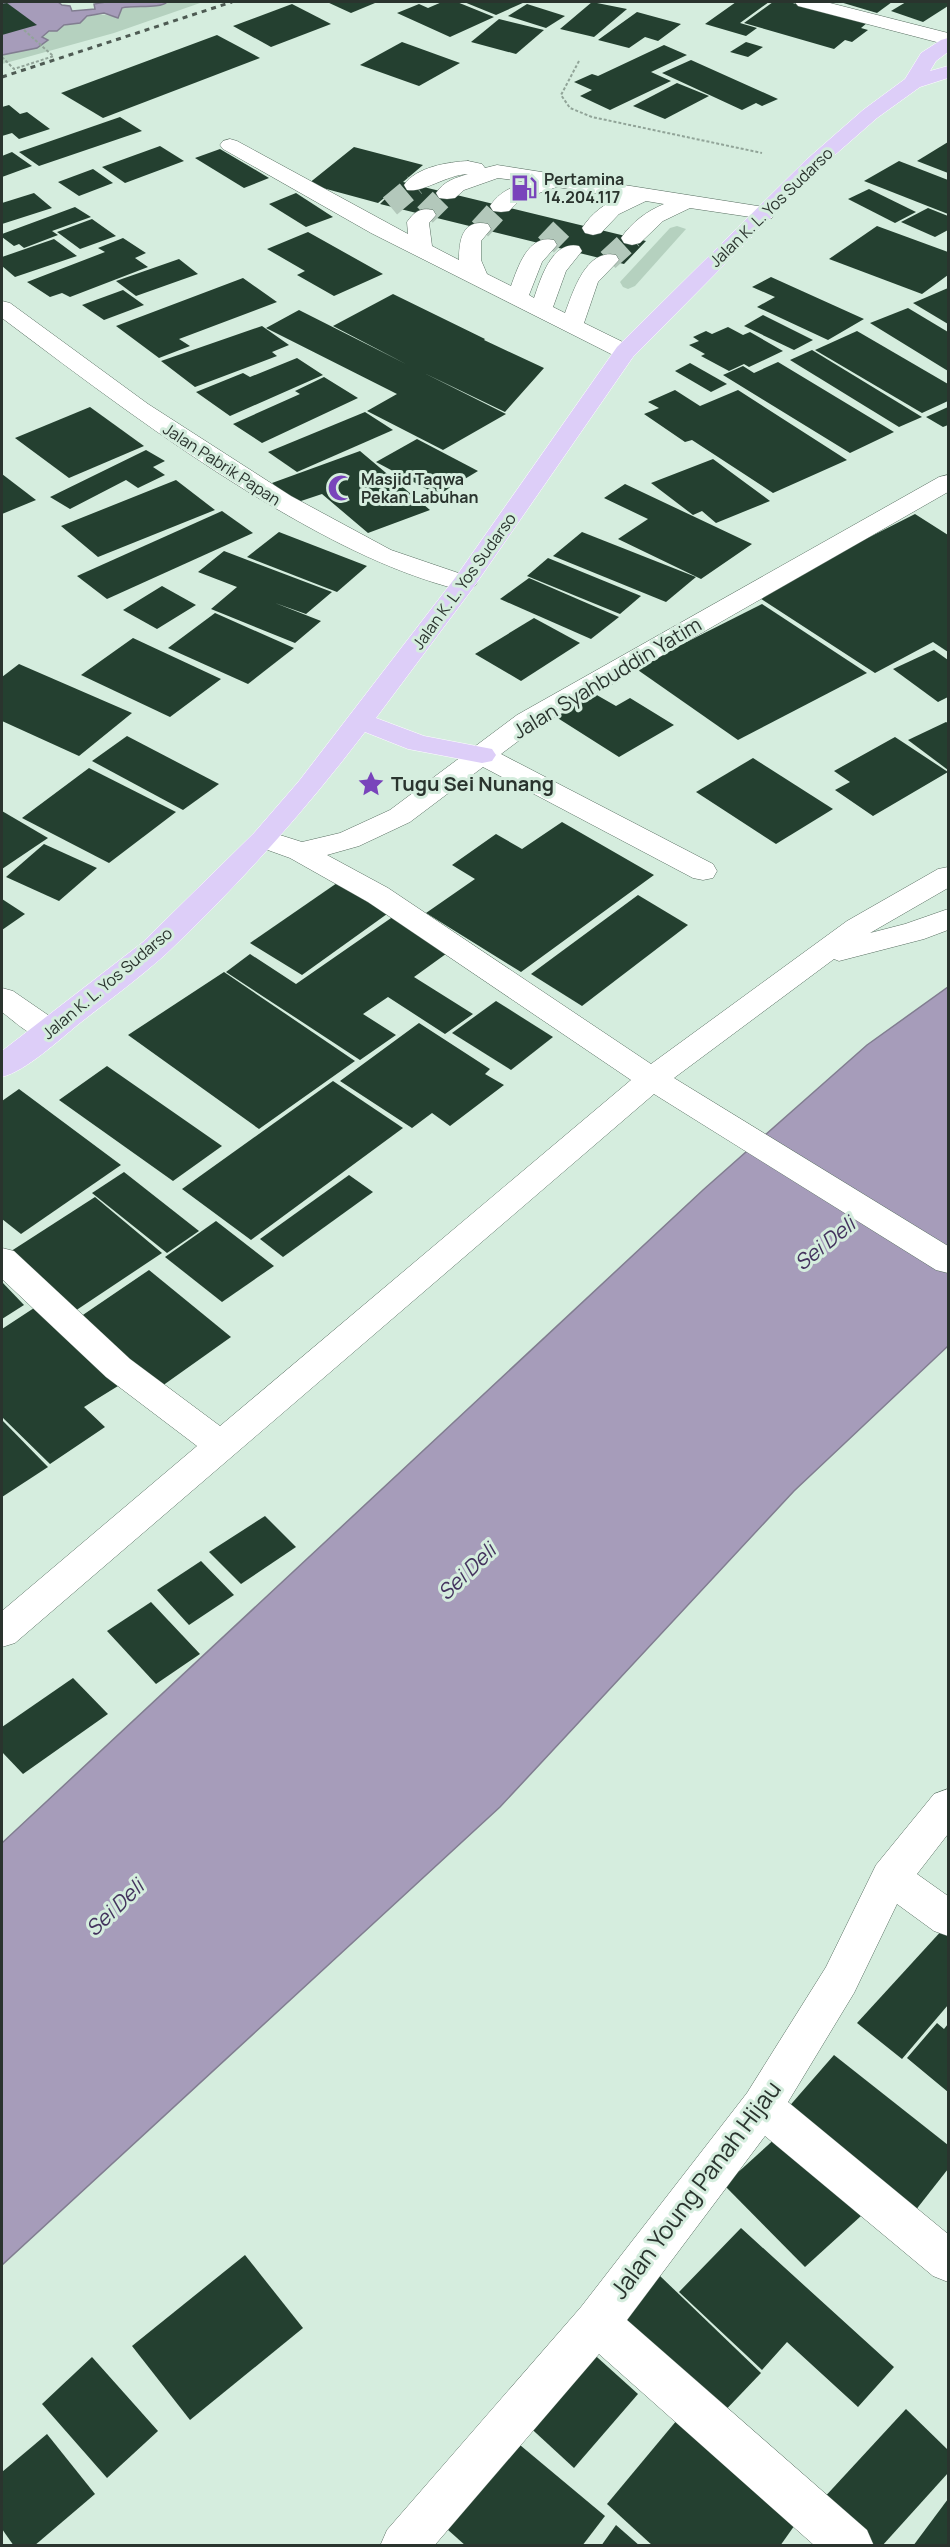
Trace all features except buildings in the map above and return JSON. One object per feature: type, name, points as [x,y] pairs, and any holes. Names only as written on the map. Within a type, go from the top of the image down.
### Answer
[{"type":"highway","name":"Jalan K. L. Yos Sudarso","points":[[913,83],[928,57],[948,44]]},
{"type":"highway","name":"Jalan K. L. Yos Sudarso","points":[[2,1066],[153,949],[264,839],[309,787],[464,583],[625,352],[813,164],[870,114],[913,83],[948,72]]},
{"type":"highway","points":[[360,721],[418,743],[483,755]]},
{"type":"street","points":[[805,2],[948,39]]},
{"type":"street","points":[[230,146],[379,228],[625,352]]},
{"type":"street","points":[[415,185],[422,179],[466,166],[764,213]]},
{"type":"street","points":[[447,193],[456,185],[497,171]]},
{"type":"street","points":[[501,206],[513,194],[556,180]]},
{"type":"street","points":[[584,205],[611,190]]},
{"type":"street","points":[[592,228],[611,209],[643,194]]},
{"type":"street","points":[[633,238],[655,216],[687,201]]},
{"type":"street","points":[[379,228],[384,212],[390,206]]},
{"type":"street","points":[[421,249],[418,222],[425,215]]},
{"type":"street","points":[[477,278],[470,260],[470,240],[480,229]]},
{"type":"street","points":[[517,298],[532,260],[546,245]]},
{"type":"street","points":[[541,310],[555,269],[571,251]]},
{"type":"street","points":[[572,326],[588,280],[608,260]]},
{"type":"street","name":"Jalan Pabrik Papan","points":[[2,308],[171,431],[282,503],[385,556],[464,583]]},
{"type":"street","name":"Jalan Syahbuddin Yatim","points":[[300,852],[349,840],[400,816],[527,721],[948,482]]},
{"type":"street","points":[[483,755],[703,871]]},
{"type":"street","points":[[264,839],[300,852],[378,895],[652,1079],[948,1261]]},
{"type":"street","points":[[2,1632],[219,1445],[652,1079],[857,928],[948,876]]},
{"type":"street","points":[[820,956],[914,932],[948,919]]},
{"type":"street","points":[[2,998],[50,1031]]},
{"type":"street","points":[[2,1260],[118,1368],[219,1445]]},
{"type":"street","name":"Jalan Young Panah Hijau","points":[[403,2546],[597,2323],[762,2107],[840,1980],[890,1877],[948,1806]]},
{"type":"street","points":[[890,1877],[948,1918]]},
{"type":"street","points":[[762,2107],[948,2261]]},
{"type":"street","points":[[597,2323],[850,2546]]},
{"type":"path","points":[[2,57],[14,69],[54,56],[24,30]]},
{"type":"path","points":[[579,61],[561,95],[570,108],[592,117],[813,164]]},
{"type":"green space","points":[[167,2],[203,2],[114,33],[2,64],[2,55],[37,48],[47,40],[42,37],[58,27],[79,22],[94,15],[118,18],[122,9]]},
{"type":"green space","points":[[677,226],[686,229],[635,286],[628,289],[623,287],[620,282],[670,228]]},
{"type":"water","points":[[58,2],[70,6],[72,11],[95,9],[94,4],[106,2],[167,2],[159,5],[122,8],[118,18],[104,13],[87,16],[80,23],[64,25],[57,31],[49,31],[42,37],[48,40],[37,48],[2,55],[2,4]]},
{"type":"water","name":"Sei Deli","points":[[948,987],[948,1346],[794,1491],[500,1807],[2,2265],[2,1843],[703,1190],[867,1045]]},
{"type":"tunnel","points":[[390,206],[415,185]]},
{"type":"tunnel","points":[[425,215],[447,193]]},
{"type":"tunnel","points":[[480,229],[501,206]]},
{"type":"tunnel","points":[[546,245],[568,222]]},
{"type":"tunnel","points":[[608,260],[632,238]]},
{"type":"railway","points":[[2,77],[232,2]]},
{"type":"place","name":"Pertamina 14.204.117","points":[[524,188]]},
{"type":"place","name":"Masjid Taqwa Pekan Labuhan","points":[[341,488]]},
{"type":"place","name":"Tugu Sei Nunang","points":[[371,784]]}]
